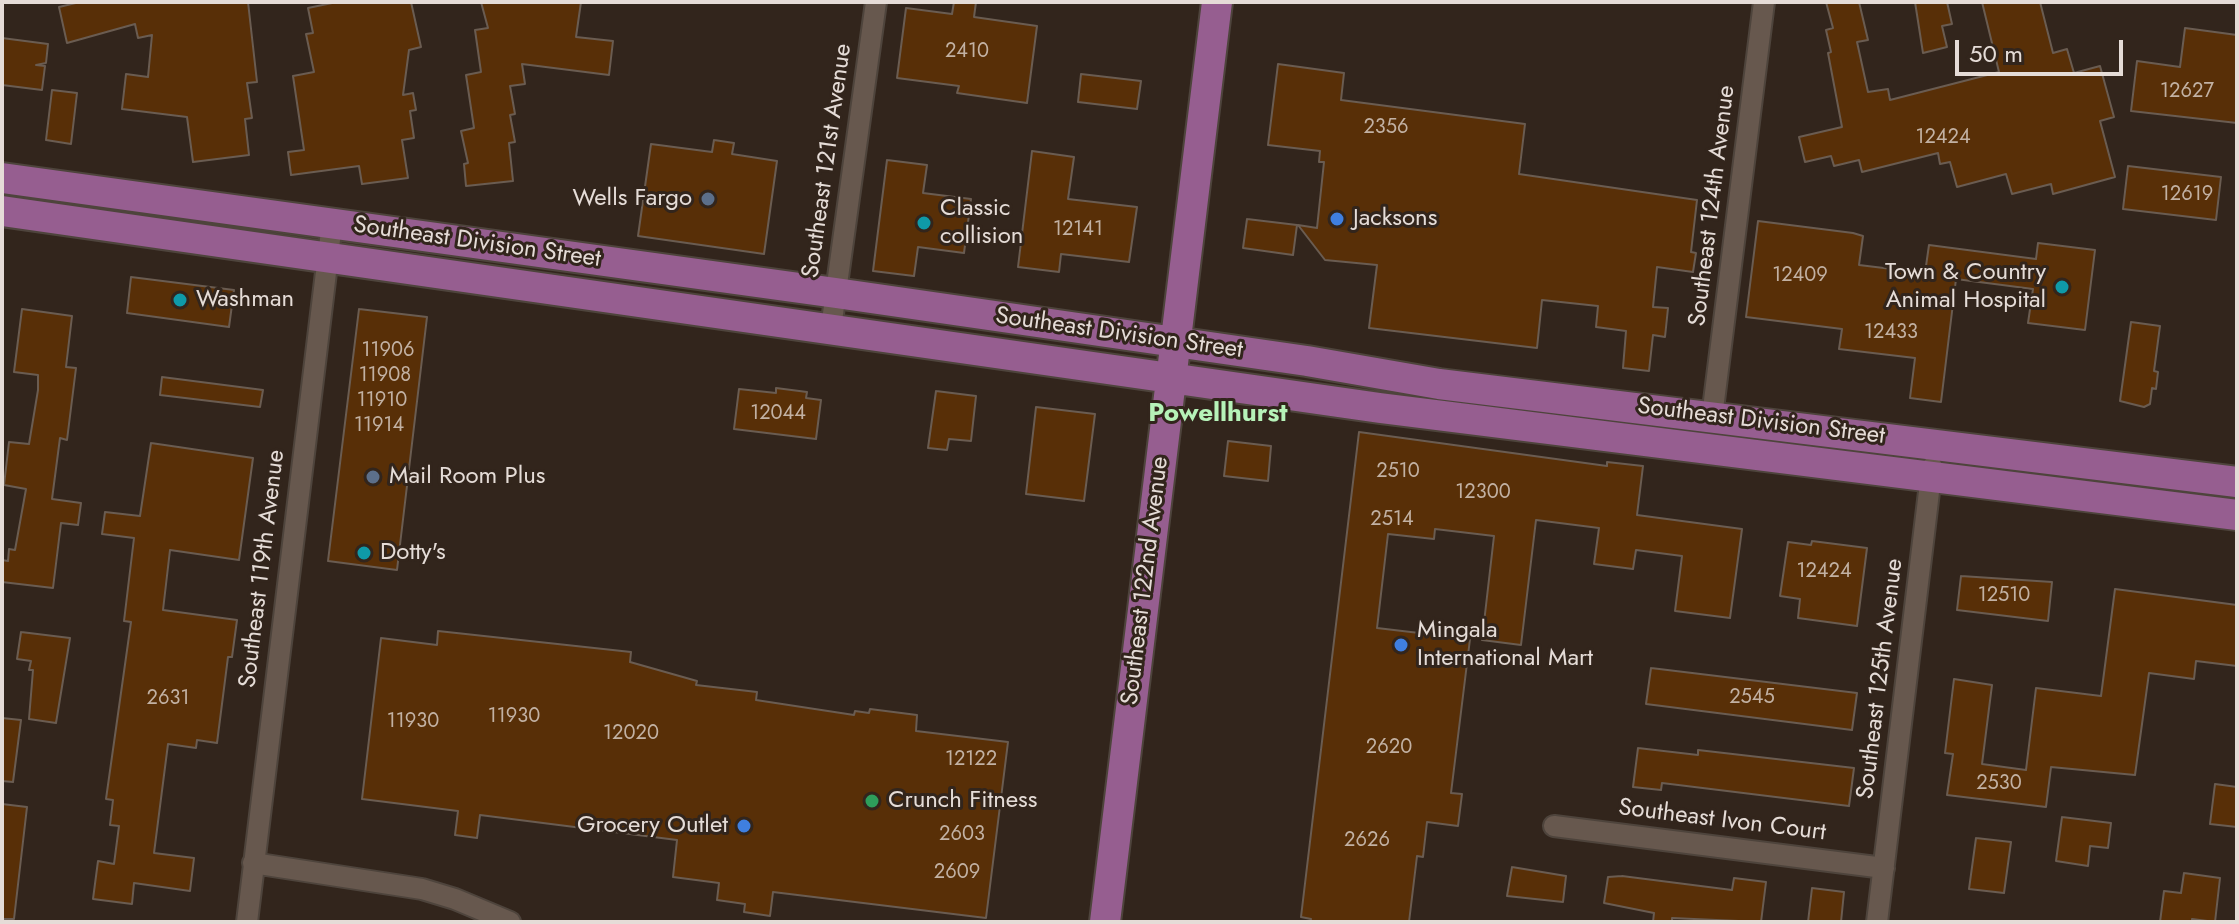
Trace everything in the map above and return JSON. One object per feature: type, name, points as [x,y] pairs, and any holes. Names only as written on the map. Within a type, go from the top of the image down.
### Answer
[{"type":"main road","name":"Southeast 122nd Avenue","points":[[1105,922],[1217,2]]},
{"type":"main road","name":"Southeast Division Street","points":[[2,178],[836,293],[1439,384],[2237,482]]},
{"type":"main road","name":"Southeast Division Street","points":[[2,211],[1380,408],[2237,515]]},
{"type":"main road","points":[[123,228],[146,222],[222,227],[240,221],[246,211]]},
{"type":"main road","points":[[1669,443],[1690,437],[1712,417]]},
{"type":"street","name":"Southeast 121st Avenue","points":[[831,328],[858,156],[876,2]]},
{"type":"street","name":"Southeast 124th Avenue","points":[[1712,417],[1764,2]]},
{"type":"street","name":"Southeast 119th Avenue","points":[[247,922],[332,223]]},
{"type":"street","name":"Southeast 125th Avenue","points":[[1877,922],[1935,443]]},
{"type":"street","name":"Southeast Ivon Court","points":[[1554,826],[1884,868]]},
{"type":"street","points":[[253,863],[422,889],[466,902],[510,922]]},
{"type":"building","points":[[80,2],[248,2],[257,82],[247,83],[252,118],[245,119],[249,155],[193,162],[187,117],[122,109],[126,74],[148,77],[152,35],[138,38],[135,24],[67,43],[59,7]]},
{"type":"building","points":[[337,2],[411,2],[421,47],[409,50],[403,95],[413,93],[416,110],[410,111],[414,138],[402,140],[408,178],[362,184],[359,166],[291,175],[288,152],[304,150],[293,76],[314,72],[306,34],[313,33],[308,8]]},
{"type":"building","points":[[481,2],[581,2],[576,37],[613,41],[609,75],[522,64],[525,84],[510,86],[515,114],[510,115],[515,142],[509,143],[513,181],[466,186],[464,164],[468,163],[461,131],[474,128],[466,75],[481,72],[475,30],[488,28]]},
{"type":"building","points":[[954,2],[976,2],[974,17],[1037,26],[1027,103],[957,93],[959,86],[897,78],[906,8],[952,14]]},
{"type":"building","points":[[1826,2],[1859,2],[1868,40],[1857,42],[1868,92],[1888,89],[1890,100],[1999,72],[1982,2],[2040,2],[2053,53],[2067,49],[2074,73],[2100,66],[2114,117],[2100,121],[2115,177],[2053,194],[2051,184],[2012,194],[2006,174],[1957,187],[1950,162],[1940,164],[1938,153],[1862,172],[1859,160],[1834,166],[1831,156],[1805,162],[1799,137],[1842,127],[1828,53],[1831,52],[1826,30],[1833,28]]},
{"type":"building","points":[[1915,2],[1947,2],[1952,24],[1942,26],[1947,47],[1923,53]]},
{"type":"building","points":[[2185,28],[2237,35],[2237,123],[2131,111],[2137,61],[2180,67]]},
{"type":"building","points":[[2,38],[48,44],[46,63],[36,65],[45,66],[42,90],[2,85]]},
{"type":"building","points":[[1278,64],[1344,73],[1341,100],[1525,124],[1519,174],[1697,200],[1691,252],[1696,253],[1693,272],[1657,267],[1653,307],[1668,308],[1665,337],[1653,335],[1649,371],[1623,368],[1626,331],[1596,327],[1598,306],[1542,300],[1537,348],[1369,328],[1377,265],[1325,260],[1298,225],[1317,228],[1324,162],[1319,162],[1320,151],[1268,145]]},
{"type":"building","points":[[1081,74],[1141,81],[1137,109],[1078,102]]},
{"type":"building","points":[[52,90],[77,93],[71,144],[46,140]]},
{"type":"building","name":"Wells Fargo","points":[[714,140],[734,143],[732,154],[777,161],[764,254],[638,236],[651,144],[712,152]]},
{"type":"building","name":"Classic collision","points":[[1032,151],[1074,157],[1068,199],[1137,207],[1129,262],[1061,254],[1059,272],[1018,267]]},
{"type":"building","name":"Classic collision","points":[[887,160],[927,165],[923,193],[971,199],[964,253],[918,247],[914,276],[873,271]]},
{"type":"building","points":[[2128,166],[2221,177],[2216,220],[2123,209]]},
{"type":"building","points":[[1247,219],[1297,225],[1293,255],[1243,248]]},
{"type":"building","points":[[1758,221],[1863,236],[1859,265],[1925,273],[1929,245],[2036,259],[2038,243],[2095,250],[2085,330],[2028,323],[2033,289],[1956,279],[1941,402],[1910,398],[1915,358],[1839,349],[1842,329],[1746,317]]},
{"type":"building","name":"Washman","points":[[131,277],[234,290],[229,327],[127,313]]},
{"type":"building","points":[[22,309],[72,316],[66,367],[76,368],[67,440],[60,438],[52,499],[81,503],[78,525],[61,523],[53,588],[2,582],[2,560],[8,561],[9,549],[15,550],[26,489],[4,485],[9,442],[29,444],[38,390],[38,375],[14,372]]},
{"type":"building","points":[[359,309],[427,317],[397,570],[328,561]]},
{"type":"building","points":[[2131,322],[2160,326],[2154,371],[2158,372],[2156,389],[2152,388],[2150,404],[2144,407],[2120,401]]},
{"type":"building","points":[[162,377],[263,390],[260,407],[160,395]]},
{"type":"building","points":[[776,388],[807,392],[806,398],[821,400],[816,439],[734,429],[739,389],[776,393]]},
{"type":"building","points":[[936,391],[976,396],[971,441],[949,439],[947,450],[928,448]]},
{"type":"building","points":[[1036,407],[1095,414],[1084,501],[1026,494]]},
{"type":"building","points":[[1359,432],[1607,466],[1607,462],[1643,466],[1637,515],[1742,529],[1730,618],[1675,611],[1682,556],[1636,550],[1633,569],[1594,564],[1599,528],[1536,520],[1521,645],[1482,640],[1494,536],[1435,529],[1434,539],[1388,534],[1377,628],[1470,639],[1451,793],[1462,794],[1458,826],[1427,822],[1423,857],[1417,856],[1409,922],[1310,922],[1311,919],[1301,917]]},
{"type":"building","points":[[1228,441],[1271,446],[1268,481],[1224,476]]},
{"type":"building","points":[[151,443],[253,458],[239,560],[170,550],[163,610],[237,620],[232,657],[228,657],[217,743],[197,740],[196,748],[168,744],[154,853],[194,858],[190,891],[134,883],[132,904],[93,899],[98,861],[114,864],[119,826],[110,825],[113,800],[106,799],[131,622],[124,621],[134,538],[102,534],[105,512],[140,516]]},
{"type":"building","points":[[1812,541],[1867,548],[1857,626],[1798,618],[1800,599],[1780,596],[1788,542],[1811,545]]},
{"type":"building","points":[[1961,576],[2052,582],[2048,621],[1957,610]]},
{"type":"building","points":[[2115,589],[2237,605],[2237,666],[2196,661],[2194,679],[2149,673],[2135,775],[2051,767],[2046,807],[1947,795],[1953,754],[1945,753],[1954,679],[1992,685],[1982,764],[2026,770],[2036,688],[2101,696]]},
{"type":"building","points":[[438,631],[631,652],[630,662],[697,681],[696,685],[757,692],[756,700],[854,715],[855,711],[869,713],[870,709],[917,715],[916,731],[1008,742],[986,918],[773,892],[770,916],[744,912],[745,904],[717,900],[719,883],[673,877],[677,840],[480,815],[477,838],[455,835],[458,811],[362,799],[381,638],[437,645]]},
{"type":"building","points":[[21,632],[70,638],[56,723],[29,719],[33,670],[29,670],[31,661],[17,659]]},
{"type":"building","points":[[1651,668],[1857,693],[1852,730],[1646,704]]},
{"type":"building","points":[[2,718],[21,720],[13,782],[2,781]]},
{"type":"building","points":[[1638,748],[1698,755],[1698,750],[1854,768],[1849,806],[1662,783],[1661,790],[1633,787]]},
{"type":"building","points":[[2215,784],[2237,787],[2237,827],[2210,824]]},
{"type":"building","points":[[2,804],[27,807],[14,919],[2,919]]},
{"type":"building","points":[[2062,817],[2111,823],[2108,848],[2090,846],[2088,866],[2056,861]]},
{"type":"building","points":[[1976,838],[2011,842],[2004,893],[1969,889]]},
{"type":"building","points":[[1512,867],[1566,876],[1563,902],[1507,896]]},
{"type":"building","points":[[2184,873],[2220,878],[2215,922],[2192,919],[2192,922],[2160,922],[2164,891],[2181,893]]},
{"type":"building","points":[[1622,876],[1732,890],[1734,878],[1766,882],[1761,922],[1672,918],[1672,922],[1653,922],[1654,913],[1604,903],[1608,877]]},
{"type":"building","points":[[1812,888],[1844,892],[1841,922],[1808,922]]},
{"type":"place","name":"Wells Fargo","points":[[708,199]]},
{"type":"place","name":"Jacksons","points":[[1337,219]]},
{"type":"place","name":"Classic collision","points":[[924,223]]},
{"type":"place","name":"Town & Country Animal Hospital","points":[[2062,287]]},
{"type":"place","name":"Washman","points":[[180,300]]},
{"type":"place","name":"Mail Room Plus","points":[[373,477]]},
{"type":"place","name":"Dotty's","points":[[364,553]]},
{"type":"place","name":"Mingala International Mart","points":[[1401,645]]},
{"type":"place","name":"Crunch Fitness","points":[[872,801]]},
{"type":"place","name":"Grocery Outlet","points":[[744,826]]},
{"type":"district","name":"Powellhurst","points":[[1218,415]]}]
